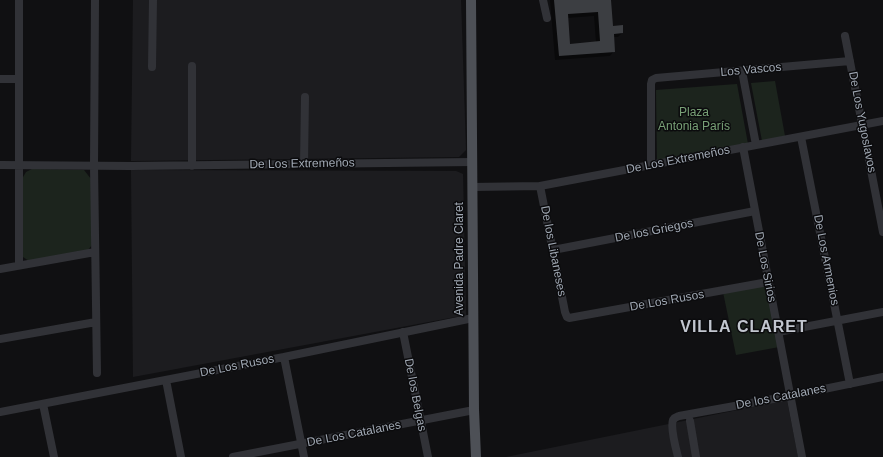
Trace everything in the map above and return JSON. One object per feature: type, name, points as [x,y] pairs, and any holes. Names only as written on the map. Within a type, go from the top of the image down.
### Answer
[{"type":"main road","name":"Avenida Padre Claret","points":[[471,0],[474,410],[476,457]]},
{"type":"street","points":[[19,0],[19,266]]},
{"type":"street","points":[[95,0],[94,166],[97,374]]},
{"type":"street","points":[[152,67],[153,0]]},
{"type":"street","points":[[543,0],[547,18]]},
{"type":"street","name":"De Los Yugoslavos","points":[[845,36],[883,232]]},
{"type":"street","name":"Los Vascos","points":[[651,165],[652,80],[656,78],[850,62]]},
{"type":"street","points":[[192,66],[192,166]]},
{"type":"street","points":[[742,71],[756,145]]},
{"type":"street","points":[[0,79],[19,79]]},
{"type":"street","points":[[304,164],[305,97]]},
{"type":"street","name":"De Los Extremeños","points":[[472,187],[540,186],[883,121]]},
{"type":"street","name":"De Los Armenios","points":[[801,136],[850,384]]},
{"type":"street","name":"De Los Sirios","points":[[742,147],[802,457]]},
{"type":"street","name":"De Los Extremeños","points":[[0,165],[192,166],[472,162]]},
{"type":"street","name":"De los Libaneses","points":[[540,186],[567,317]]},
{"type":"street","name":"De los Griegos","points":[[553,250],[755,211]]},
{"type":"street","points":[[0,269],[95,252]]},
{"type":"street","name":"De Los Rusos","points":[[567,317],[575,318],[768,282]]},
{"type":"street","points":[[778,332],[883,312]]},
{"type":"street","name":"De Los Rusos","points":[[0,412],[473,318]]},
{"type":"street","points":[[0,339],[96,322]]},
{"type":"street","name":"De los Belgas","points":[[403,332],[428,457]]},
{"type":"street","points":[[284,356],[304,457]]},
{"type":"street","name":"De los Catalanes","points":[[678,457],[672,421],[678,416],[790,396],[883,377]]},
{"type":"street","points":[[166,380],[181,457]]},
{"type":"street","points":[[43,404],[54,457]]},
{"type":"street","name":"De Los Catalanes","points":[[233,457],[474,410]]},
{"type":"street","points":[[690,421],[696,457]]},
{"type":"shaded area","points":[[133,0],[461,0],[466,150],[459,157],[131,161]]},
{"type":"shaded area","points":[[131,170],[456,171],[463,174],[466,315],[133,377]]},
{"type":"shaded area","points":[[787,400],[798,457],[506,457]]},
{"type":"green space","points":[[775,81],[785,136],[762,141],[751,83]]},
{"type":"green space","name":"Plaza Antonia París","points":[[737,84],[748,144],[657,160],[656,90]]},
{"type":"green space","points":[[32,169],[84,170],[91,179],[92,245],[87,251],[29,261],[23,257],[22,179],[26,172]]},
{"type":"green space","points":[[767,284],[779,347],[736,355],[723,292]]},
{"type":"building","points":[[554,0],[611,0],[613,26],[623,25],[623,33],[614,34],[615,52],[559,56]],"holes":[[[598,12],[600,41],[570,44],[568,14]]]},
{"type":"district","name":"VILLA CLARET","points":[[744,328]]}]
